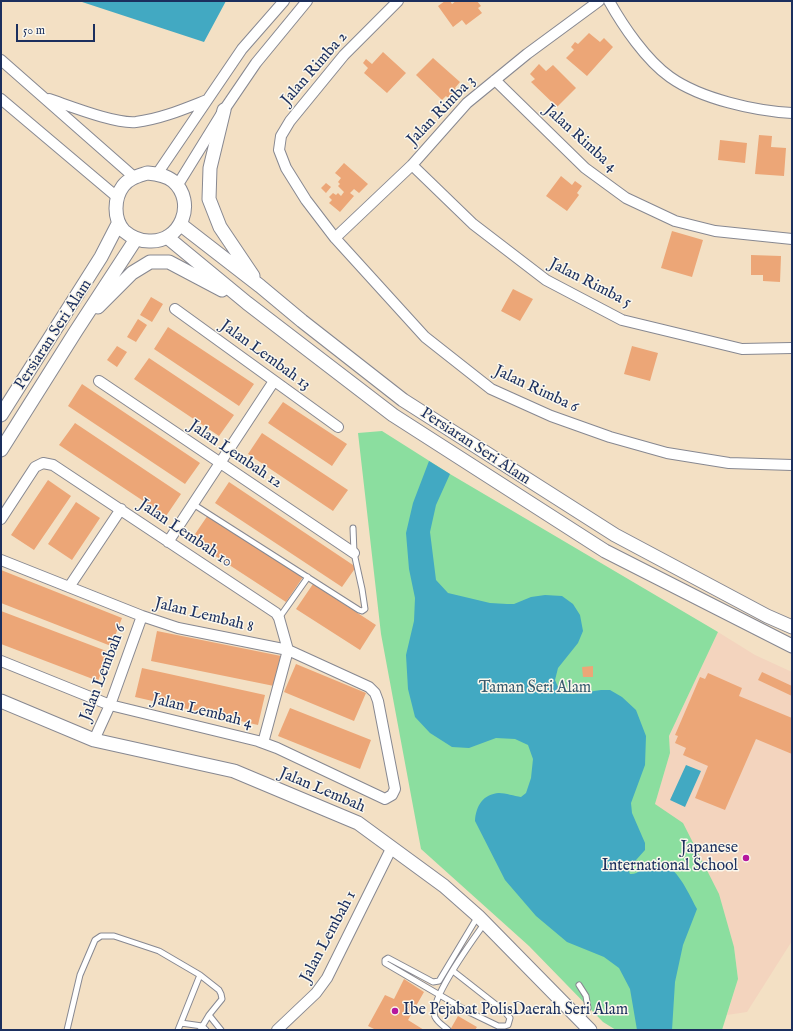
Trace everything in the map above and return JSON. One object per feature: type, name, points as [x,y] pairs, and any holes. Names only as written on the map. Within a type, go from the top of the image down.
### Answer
[{"type":"street","points":[[157,174],[242,49],[284,1]]},
{"type":"street","points":[[177,186],[224,110],[256,63],[307,1]]},
{"type":"street","name":"Jalan Rimba 2","points":[[286,168],[279,150],[281,136],[285,128],[344,55],[398,1]]},
{"type":"street","name":"Jalan Rimba 3","points":[[335,238],[412,165],[467,103],[527,54],[599,1]]},
{"type":"street","points":[[609,1],[629,33],[655,65],[669,77],[684,86],[751,108],[792,113]]},
{"type":"street","points":[[1,60],[134,177]]},
{"type":"street","name":"Jalan Rimba 4","points":[[495,80],[585,168],[626,198],[675,221],[715,231],[792,239]]},
{"type":"street","points":[[45,98],[110,118],[134,122],[159,118],[207,100]]},
{"type":"street","points":[[1,99],[117,197]]},
{"type":"street","points":[[224,110],[210,168],[209,199],[220,227],[260,286]]},
{"type":"street","name":"Jalan Rimba 5","points":[[412,165],[473,224],[546,280],[622,320],[742,349],[792,348]]},
{"type":"street","name":"Jalan Rimba 6","points":[[286,168],[306,200],[335,238],[425,337],[491,389],[551,416],[610,437],[667,454],[729,463],[792,465]]},
{"type":"street","points":[[147,173],[157,174],[172,181],[181,191],[185,204],[184,217],[177,229],[167,237],[154,241],[136,239],[125,232],[118,224],[116,210],[117,197],[124,185],[134,177],[147,173]]},
{"type":"street","name":"Persiaran Seri Alam","points":[[1,415],[101,257],[118,224]]},
{"type":"street","name":"Persiaran Seri Alam","points":[[180,224],[410,404],[615,535],[766,616],[792,627]]},
{"type":"street","name":"Persiaran Seri Alam","points":[[167,237],[247,303],[393,415],[605,551],[792,646]]},
{"type":"street","name":"Persiaran Seri Alam","points":[[1,450],[136,239]]},
{"type":"street","points":[[76,331],[132,273],[150,262],[169,262],[247,303]]},
{"type":"street","name":"Jalan Lembah 13","points":[[175,309],[338,427]]},
{"type":"street","name":"Jalan Lembah 12","points":[[99,381],[354,553]]},
{"type":"street","points":[[168,542],[274,381]]},
{"type":"street","name":"Jalan Lembah 10","points":[[1,519],[35,467],[43,463],[53,465],[276,613],[280,618]]},
{"type":"street","points":[[69,587],[121,509]]},
{"type":"street","name":"Jalan Lembah 8","points":[[1,560],[142,616],[178,628],[288,650],[369,687],[378,701],[395,789],[392,796]]},
{"type":"street","name":"Jalan Lembah 6","points":[[94,740],[110,706],[142,616]]},
{"type":"street","points":[[263,743],[288,650],[280,618]]},
{"type":"street","name":"Jalan Lembah 4","points":[[1,661],[110,706],[263,743],[278,748],[386,798],[392,796]]},
{"type":"street","name":"Jalan Lembah","points":[[1,701],[94,740],[234,771],[358,823],[444,886],[481,920],[590,1030]]},
{"type":"street","name":"Jalan Lembah 1","points":[[277,1030],[316,993],[327,978],[392,847]]},
{"type":"lane","points":[[193,504],[362,611],[365,609],[354,553],[353,528]]},
{"type":"lane","points":[[280,618],[308,577]]},
{"type":"lane","points":[[448,1030],[435,1016],[434,1007],[439,995],[481,920]]},
{"type":"lane","points":[[453,971],[504,1011],[510,1018],[508,1025],[496,1028],[384,963],[388,958],[433,982],[438,981],[481,920]]},
{"type":"lane","points":[[67,1030],[80,975],[95,940],[101,936],[114,936],[159,951],[200,975],[219,990],[222,994],[222,999],[201,1028]]},
{"type":"lane","points":[[178,1030],[200,975]]},
{"type":"lane","points":[[579,985],[586,996],[588,1008],[580,1021]]},
{"type":"lane","points":[[209,1015],[221,1030]]},
{"type":"lane","points":[[181,1023],[206,1030]]},
{"type":"shaded area","name":"Japanese International School","points":[[718,632],[755,655],[792,672],[792,941],[747,1012],[727,1015],[738,979],[734,947],[655,804],[670,753],[669,736]]},
{"type":"green space","name":"Taman Seri Alam","points":[[382,431],[450,474],[718,632],[669,736],[670,753],[655,804],[683,823],[719,894],[734,947],[738,979],[722,1030],[616,1030],[603,1022],[529,946],[421,849],[381,634],[358,433]]},
{"type":"water","points":[[79,1],[226,1],[204,42]]},
{"type":"water","points":[[429,461],[450,474],[436,505],[430,532],[436,580],[448,593],[490,603],[514,604],[531,597],[545,595],[562,596],[573,604],[580,615],[583,631],[578,643],[558,668],[555,680],[558,687],[564,693],[573,694],[610,690],[622,697],[636,710],[646,736],[645,765],[631,803],[632,813],[645,843],[645,850],[628,869],[630,874],[633,874],[652,866],[664,866],[671,869],[682,882],[697,909],[683,945],[675,982],[672,1030],[637,1030],[630,989],[619,968],[604,957],[567,942],[536,916],[505,880],[475,821],[477,810],[485,798],[499,793],[521,797],[526,793],[531,778],[533,759],[528,745],[515,739],[496,738],[469,748],[452,747],[430,733],[415,717],[408,689],[406,655],[414,621],[415,598],[409,569],[406,533],[413,503]]},
{"type":"water","points":[[686,765],[701,771],[685,807],[670,800]]},
{"type":"building","points":[[445,1],[450,1],[452,4],[456,1],[477,1],[481,6],[478,8],[482,13],[466,25],[462,20],[453,27],[438,6]]},
{"type":"building","points":[[589,33],[600,42],[604,38],[613,47],[587,76],[566,58],[574,50],[571,47],[575,42],[578,44]]},
{"type":"building","points":[[383,52],[406,73],[387,93],[364,73],[368,68],[363,63],[366,59],[372,64]]},
{"type":"building","points":[[433,58],[460,82],[455,88],[457,90],[449,99],[446,96],[442,100],[416,75]]},
{"type":"building","points":[[539,64],[546,71],[553,65],[576,88],[557,107],[531,82],[535,79],[530,74]]},
{"type":"building","points":[[759,135],[772,136],[771,147],[786,148],[784,176],[755,174]]},
{"type":"building","points":[[720,140],[747,143],[745,163],[718,160]]},
{"type":"building","points":[[344,163],[368,184],[359,193],[354,189],[350,193],[354,196],[340,212],[329,203],[332,200],[329,197],[333,193],[336,195],[338,193],[341,196],[344,192],[338,186],[340,184],[338,182],[341,178],[335,173]]},
{"type":"building","points":[[561,176],[572,185],[575,181],[582,186],[577,193],[579,195],[567,211],[546,196]]},
{"type":"building","points":[[326,183],[331,187],[326,193],[321,188]]},
{"type":"building","points":[[672,231],[703,240],[692,277],[661,268]]},
{"type":"building","points":[[751,255],[781,256],[780,282],[763,281],[763,275],[751,275]]},
{"type":"building","points":[[513,289],[533,299],[520,321],[501,311]]},
{"type":"building","points":[[151,297],[163,304],[152,322],[140,315]]},
{"type":"building","points":[[138,319],[147,325],[136,342],[127,337]]},
{"type":"building","points":[[168,327],[254,384],[239,406],[154,349]]},
{"type":"building","points":[[117,346],[127,352],[117,367],[107,360]]},
{"type":"building","points":[[632,346],[658,353],[650,381],[624,374]]},
{"type":"building","points":[[149,358],[234,415],[219,436],[134,379]]},
{"type":"building","points":[[82,384],[200,463],[185,484],[68,406]]},
{"type":"building","points":[[283,402],[347,444],[332,466],[268,423]]},
{"type":"building","points":[[75,423],[181,494],[166,516],[59,445]]},
{"type":"building","points":[[262,433],[348,490],[333,511],[248,454]]},
{"type":"building","points":[[48,480],[71,496],[34,550],[11,535]]},
{"type":"building","points":[[229,482],[356,567],[342,587],[215,503]]},
{"type":"building","points":[[76,502],[100,518],[72,560],[48,544]]},
{"type":"building","points":[[208,515],[303,577],[286,602],[191,540]]},
{"type":"building","points":[[1,570],[122,618],[111,646],[1,603]]},
{"type":"building","points":[[313,584],[376,625],[360,650],[296,609]]},
{"type":"building","points":[[1,611],[109,652],[98,681],[1,644]]},
{"type":"building","points":[[157,631],[281,656],[274,686],[151,661]]},
{"type":"building","points":[[296,664],[366,693],[354,721],[284,692]]},
{"type":"building","points":[[593,666],[593,677],[583,677],[582,667]]},
{"type":"building","points":[[142,668],[265,695],[258,725],[135,697]]},
{"type":"building","points":[[762,672],[792,686],[792,696],[758,680]]},
{"type":"building","points":[[708,673],[742,688],[739,696],[792,718],[792,754],[756,739],[725,810],[695,798],[708,766],[683,755],[686,748],[675,743],[678,736],[675,735],[700,677],[705,679]]},
{"type":"building","points":[[290,708],[371,740],[360,769],[278,736]]},
{"type":"building","name":"Ibe Pejabat PolisDaerah Seri Alam","points":[[404,979],[424,992],[408,1020],[424,1030],[376,1030],[368,1026],[385,995],[394,999]]},
{"type":"building","name":"Ibe Pejabat PolisDaerah Seri Alam","points":[[458,1016],[477,1027],[475,1030],[450,1030]]},
{"type":"place","name":"Japanese International School","points":[[746,858]]},
{"type":"place","name":"Ibe Pejabat PolisDaerah Seri Alam","points":[[395,1011]]}]
